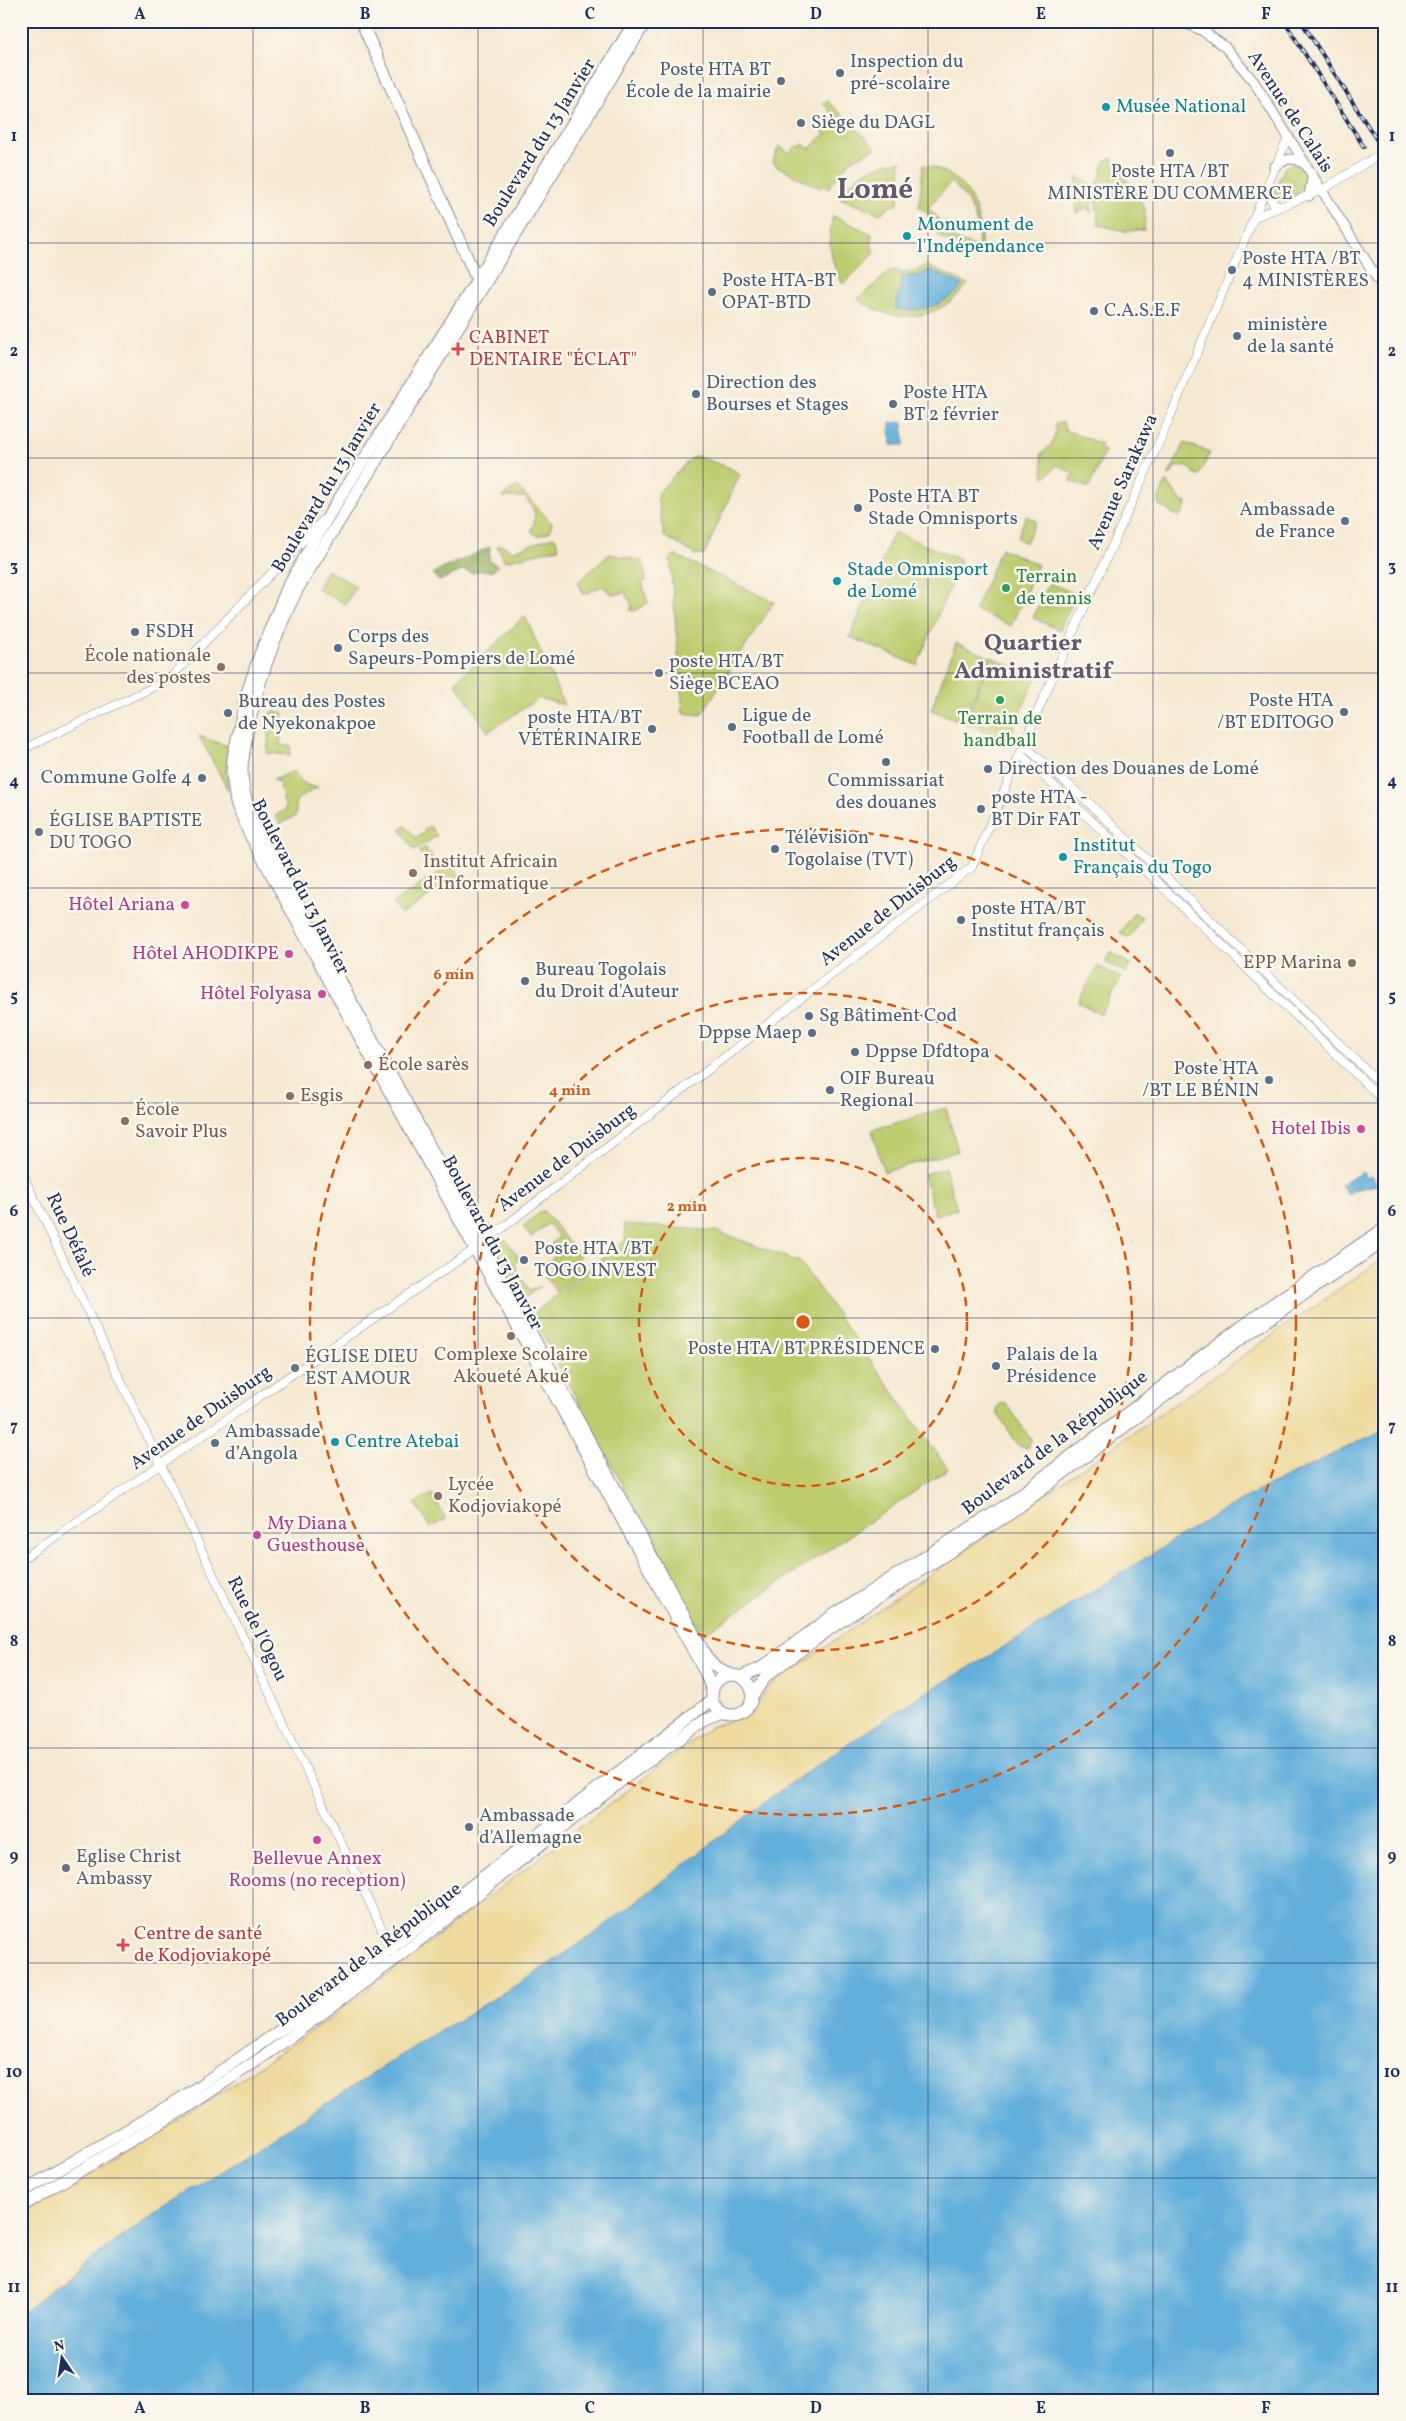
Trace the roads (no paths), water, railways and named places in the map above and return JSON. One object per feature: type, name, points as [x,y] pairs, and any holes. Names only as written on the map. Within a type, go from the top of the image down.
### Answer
[{"type":"highway","points":[[361,21],[479,284]]},
{"type":"highway","name":"Boulevard du 13 Janvier","points":[[635,21],[297,590],[269,656],[256,698],[242,768],[245,799],[252,818],[706,1674],[712,1695]]},
{"type":"highway","name":"Boulevard du 13 Janvier","points":[[646,21],[479,284],[328,515],[278,608],[246,696],[232,766],[236,803],[249,833],[321,968],[479,1246],[707,1658],[715,1666],[736,1676]]},
{"type":"highway","name":"Boulevard de la République","points":[[736,1676],[761,1668],[832,1616],[1008,1504],[1234,1333],[1385,1228]]},
{"type":"highway","name":"Boulevard de la République","points":[[752,1696],[767,1675],[838,1623],[1011,1513],[1216,1357],[1309,1291],[1385,1241]]},
{"type":"highway","points":[[736,1676],[749,1685],[752,1696],[748,1706],[740,1713],[724,1713],[717,1708],[712,1695],[721,1678],[736,1676]]},
{"type":"highway","name":"Boulevard de la République","points":[[21,2192],[180,2099],[394,1954],[572,1806],[712,1695]]},
{"type":"highway","name":"Boulevard de la République","points":[[21,2206],[184,2109],[233,2077],[625,1778],[706,1720],[724,1713]]},
{"type":"main road","name":"Avenue de Calais","points":[[1181,21],[1213,37],[1232,53],[1254,82],[1312,178],[1322,190],[1385,291]]},
{"type":"main road","points":[[1274,167],[1290,158],[1297,159],[1303,163]]},
{"type":"main road","points":[[1309,196],[1312,178]]},
{"type":"street","name":"Avenue Sarakawa","points":[[972,867],[1112,544],[1131,508],[1288,137]]},
{"type":"street","points":[[1255,217],[1322,190],[1385,151]]},
{"type":"street","points":[[1266,190],[1273,203],[1280,207]]},
{"type":"street","points":[[21,750],[168,680],[328,515]]},
{"type":"street","points":[[1024,745],[1089,803],[1385,1088]]},
{"type":"street","points":[[1020,754],[1166,890],[1385,1102]]},
{"type":"street","name":"Avenue de Duisburg","points":[[21,1560],[479,1246],[972,867]]},
{"type":"street","points":[[1153,878],[1159,870]]},
{"type":"street","points":[[1166,890],[1172,883]]},
{"type":"street","name":"Rue Défalé","points":[[21,1171],[89,1313]]},
{"type":"street","name":"Rue de l'Ogou","points":[[89,1313],[394,1954]]},
{"type":"water","points":[[929,270],[963,285],[949,298],[932,306],[914,310],[895,309],[902,277],[920,275]]},
{"type":"water","points":[[903,422],[904,445],[891,445],[890,423]]},
{"type":"water","points":[[1362,1172],[1367,1178],[1371,1176],[1377,1185],[1354,1190],[1349,1195],[1341,1185]]},
{"type":"water","points":[[1385,1429],[1385,2400],[21,2400],[21,2314],[65,2278],[156,2213],[425,2040],[528,1978],[590,1937],[789,1784],[918,1697],[988,1657],[1198,1525],[1266,1487]]},
{"type":"railway","points":[[1284,21],[1364,147]]},
{"type":"railway","points":[[1301,21],[1376,139]]},
{"type":"place","name":"Inspection du pré-scolaire","points":[[840,73]]},
{"type":"place","name":"Poste HTA BT École de la mairie","points":[[781,81]]},
{"type":"place","name":"Musée National","points":[[1106,107]]},
{"type":"place","name":"Siège du DAGL","points":[[801,123]]},
{"type":"place","name":"Poste HTA /BT MINISTÈRE DU COMMERCE","points":[[1170,153]]},
{"type":"place","name":"Monument de l'Indépendance","points":[[907,236]]},
{"type":"place","name":"Poste HTA /BT 4 MINISTÈRES","points":[[1232,270]]},
{"type":"place","name":"Poste HTA-BT OPAT-BTD","points":[[712,292]]},
{"type":"place","name":"C.A.S.E.F","points":[[1094,311]]},
{"type":"place","name":"ministère de la santé","points":[[1237,336]]},
{"type":"place","name":"CABINET DENTAIRE \"ÉCLAT\"","points":[[458,349]]},
{"type":"place","name":"Direction des Bourses et Stages","points":[[696,394]]},
{"type":"place","name":"Poste HTA BT 2 février","points":[[893,404]]},
{"type":"place","name":"Poste HTA BT Stade Omnisports","points":[[858,508]]},
{"type":"place","name":"Ambassade de France","points":[[1345,521]]},
{"type":"place","name":"Stade Omnisport de Lomé","points":[[837,581]]},
{"type":"place","name":"Terrain de tennis","points":[[1006,588]]},
{"type":"place","name":"FSDH","points":[[135,632]]},
{"type":"place","name":"Corps des Sapeurs-Pompiers de Lomé","points":[[338,648]]},
{"type":"place","name":"École nationale des postes","points":[[221,667]]},
{"type":"place","name":"poste HTA/BT Siège BCEAO","points":[[659,673]]},
{"type":"place","name":"Terrain de handball","points":[[1000,700]]},
{"type":"place","name":"Poste HTA /BT EDITOGO","points":[[1344,712]]},
{"type":"place","name":"Bureau des Postes de Nyekonakpoe","points":[[228,713]]},
{"type":"place","name":"Ligue de Football de Lomé","points":[[732,727]]},
{"type":"place","name":"poste HTA/BT VÉTÉRINAIRE","points":[[652,729]]},
{"type":"place","name":"Commissariat des douanes","points":[[886,762]]},
{"type":"place","name":"Direction des Douanes de Lomé","points":[[988,769]]},
{"type":"place","name":"Commune Golfe 4","points":[[202,778]]},
{"type":"place","name":"poste HTA - BT Dir FAT","points":[[981,809]]},
{"type":"place","name":"ÉGLISE BAPTISTE DU TOGO","points":[[39,832]]},
{"type":"place","name":"Télévision Togolaise (TVT)","points":[[775,849]]},
{"type":"place","name":"Institut Français du Togo","points":[[1063,857]]},
{"type":"place","name":"Institut Africain d'Informatique","points":[[413,873]]},
{"type":"place","name":"Hôtel Ariana","points":[[185,905]]},
{"type":"place","name":"poste HTA/BT Institut français","points":[[961,920]]},
{"type":"place","name":"Hôtel AHODIKPE","points":[[289,954]]},
{"type":"place","name":"EPP Marina","points":[[1352,963]]},
{"type":"place","name":"Bureau Togolais du Droit d'Auteur","points":[[525,981]]},
{"type":"place","name":"Hôtel Folyasa","points":[[322,994]]},
{"type":"place","name":"Sg Bâtiment Cod","points":[[809,1016]]},
{"type":"place","name":"Dppse Maep","points":[[812,1033]]},
{"type":"place","name":"Dppse Dfdtopa","points":[[855,1052]]},
{"type":"place","name":"École sarès","points":[[368,1065]]},
{"type":"place","name":"Poste HTA /BT LE BÉNIN","points":[[1269,1080]]},
{"type":"place","name":"OIF Bureau Regional","points":[[830,1090]]},
{"type":"place","name":"Esgis","points":[[290,1096]]},
{"type":"place","name":"École Savoir Plus","points":[[125,1121]]},
{"type":"place","name":"Hotel Ibis","points":[[1361,1129]]},
{"type":"place","name":"Poste HTA /BT TOGO INVEST","points":[[524,1260]]},
{"type":"place","name":"Complexe Scolaire Akoueté Akué","points":[[511,1336]]},
{"type":"place","name":"Poste HTA/ BT PRÉSIDENCE","points":[[935,1349]]},
{"type":"place","name":"Palais de la Présidence","points":[[996,1366]]},
{"type":"place","name":"ÉGLISE DIEU EST AMOUR","points":[[295,1368]]},
{"type":"place","name":"Centre Atebai","points":[[335,1442]]},
{"type":"place","name":"Ambassade d’Angola","points":[[215,1443]]},
{"type":"place","name":"Lycée Kodjoviakopé","points":[[438,1496]]},
{"type":"place","name":"My Diana Guesthouse","points":[[257,1535]]},
{"type":"place","name":"Ambassade d'Allemagne","points":[[469,1827]]},
{"type":"place","name":"Bellevue Annex Rooms (no reception)","points":[[317,1840]]},
{"type":"place","name":"Eglise Christ Ambassy","points":[[66,1868]]},
{"type":"place","name":"Centre de santé de Kodjoviakopé","points":[[123,1945]]},
{"type":"district","name":"Lomé","points":[[875,190]]},
{"type":"district","name":"Quartier Administratif","points":[[1033,658]]}]
